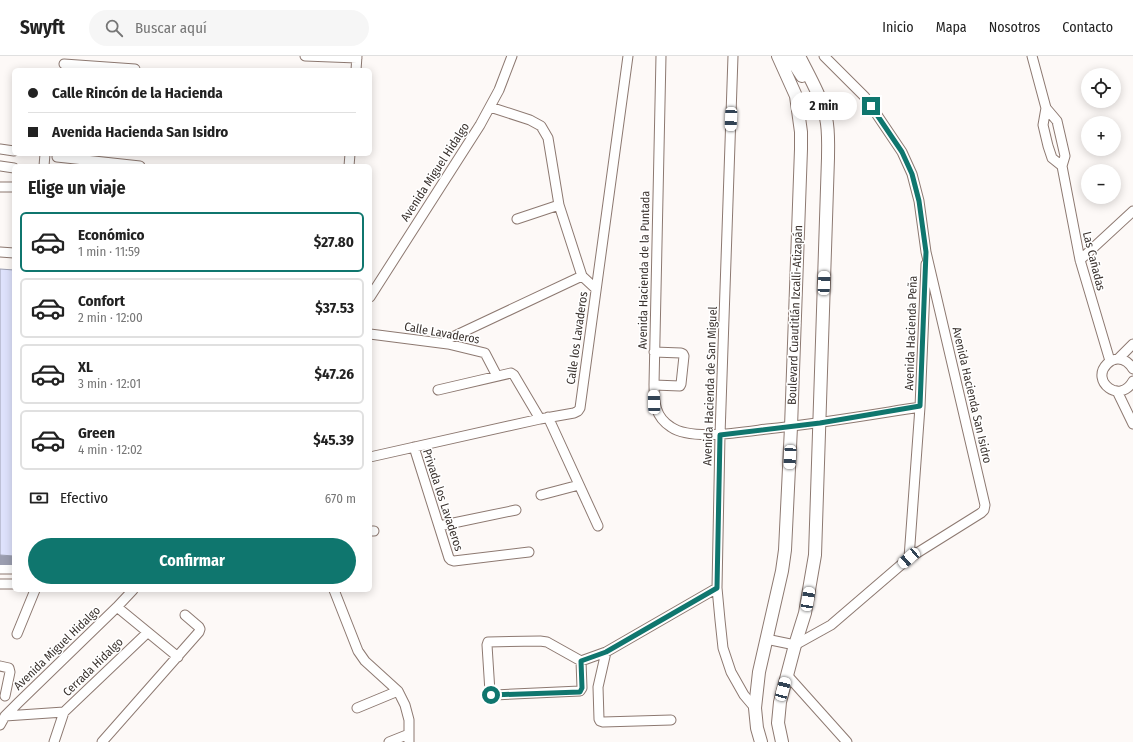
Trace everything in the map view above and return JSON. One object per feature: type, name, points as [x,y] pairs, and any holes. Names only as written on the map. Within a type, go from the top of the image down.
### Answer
[{"type":"main road","name":"Boulevard Cuautitlán Izcalli-Atizapán","points":[[761,742],[757,728],[755,708],[759,672],[782,571],[785,550],[792,427],[801,149],[801,132],[796,96],[778,56]]},
{"type":"main road","points":[[790,59],[791,73],[796,96]]},
{"type":"main road","points":[[782,742],[778,723],[780,702],[795,644],[805,614],[815,555],[828,140],[826,118],[818,93],[799,73],[790,59]]},
{"type":"street","points":[[305,56],[357,57],[356,68]]},
{"type":"street","name":"Avenida Miguel Hidalgo","points":[[372,294],[480,126],[499,90],[512,56]]},
{"type":"street","name":"Calle los Lavaderos","points":[[372,457],[544,418],[574,413],[580,408],[628,56]]},
{"type":"street","name":"Avenida Hacienda de la Puntada","points":[[661,56],[654,402],[663,420],[672,428],[682,432],[691,434],[720,435],[820,423],[920,406]]},
{"type":"street","name":"Avenida Hacienda de San Miguel","points":[[733,56],[720,435],[717,588],[723,648],[731,672],[744,695],[755,708]]},
{"type":"street","name":"Avenida Hacienda San Isidro","points":[[795,644],[831,625],[909,558],[981,514],[985,505],[926,252],[919,201],[912,174],[902,152],[865,97],[824,56]]},
{"type":"street","name":"Las Cañadas","points":[[1032,56],[1046,108],[1043,125],[1048,146],[1052,158],[1062,166]]},
{"type":"street","points":[[65,63],[123,68]]},
{"type":"street","points":[[490,107],[530,120],[541,126],[548,138],[559,205],[582,276],[596,289]]},
{"type":"street","name":"Las Cañadas","points":[[1046,108],[1057,121],[1066,156],[1062,166],[1080,260],[1114,360]]},
{"type":"street","points":[[0,149],[12,151]]},
{"type":"street","points":[[56,159],[116,164]]},
{"type":"street","points":[[0,166],[12,168]]},
{"type":"street","points":[[0,187],[12,187]]},
{"type":"street","points":[[517,219],[559,205]]},
{"type":"street","points":[[1080,260],[1133,211]]},
{"type":"street","points":[[0,252],[12,253]]},
{"type":"street","name":"Avenida Hacienda Peña","points":[[909,558],[920,406],[926,252]]},
{"type":"street","points":[[446,340],[582,276]]},
{"type":"street","name":"Calle Lavaderos","points":[[372,334],[448,344],[485,353],[497,376]]},
{"type":"street","points":[[1133,344],[1104,367],[1102,378],[1109,388],[1117,391],[1128,388],[1133,381]]},
{"type":"street","points":[[654,352],[681,353],[684,356],[680,386],[654,385]]},
{"type":"street","points":[[1114,360],[1126,361],[1133,369]]},
{"type":"street","points":[[438,390],[511,373],[514,375],[544,418],[579,485],[598,526]]},
{"type":"street","points":[[1117,391],[1133,424]]},
{"type":"street","name":"Privada los Lavaderos","points":[[414,447],[449,558],[451,560],[454,561],[529,552]]},
{"type":"street","points":[[541,495],[579,485]]},
{"type":"street","points":[[439,526],[516,510]]},
{"type":"street","points":[[0,569],[12,569]]},
{"type":"street","points":[[0,584],[12,584]]},
{"type":"street","points":[[581,661],[582,688],[580,692],[491,695],[488,642],[547,642],[581,661],[606,652],[717,588]]},
{"type":"street","points":[[17,634],[34,592]]},
{"type":"street","name":"Avenida Miguel Hidalgo","points":[[0,724],[5,716],[131,592]]},
{"type":"street","points":[[335,592],[358,650],[365,661],[398,691],[406,705],[409,720],[409,738],[389,742]]},
{"type":"street","points":[[117,607],[178,657]]},
{"type":"street","points":[[102,742],[199,632],[199,627],[185,615]]},
{"type":"street","name":"Cerrada Hidalgo","points":[[5,716],[64,712],[147,633]]},
{"type":"street","points":[[766,639],[795,644]]},
{"type":"street","points":[[606,652],[598,687],[600,721],[671,720]]},
{"type":"street","points":[[0,666],[9,668],[10,672],[3,696],[18,703]]},
{"type":"street","points":[[787,675],[847,742]]},
{"type":"street","points":[[357,708],[398,691]]},
{"type":"street","points":[[54,742],[64,712]]},
{"type":"building","points":[[0,269],[12,270],[12,556],[0,555]]},
{"type":"route","points":[[491,695],[580,692],[582,688],[581,661],[606,652],[717,588],[720,435],[820,423],[920,406],[926,252],[919,201],[912,174],[902,152],[871,106]]}]
